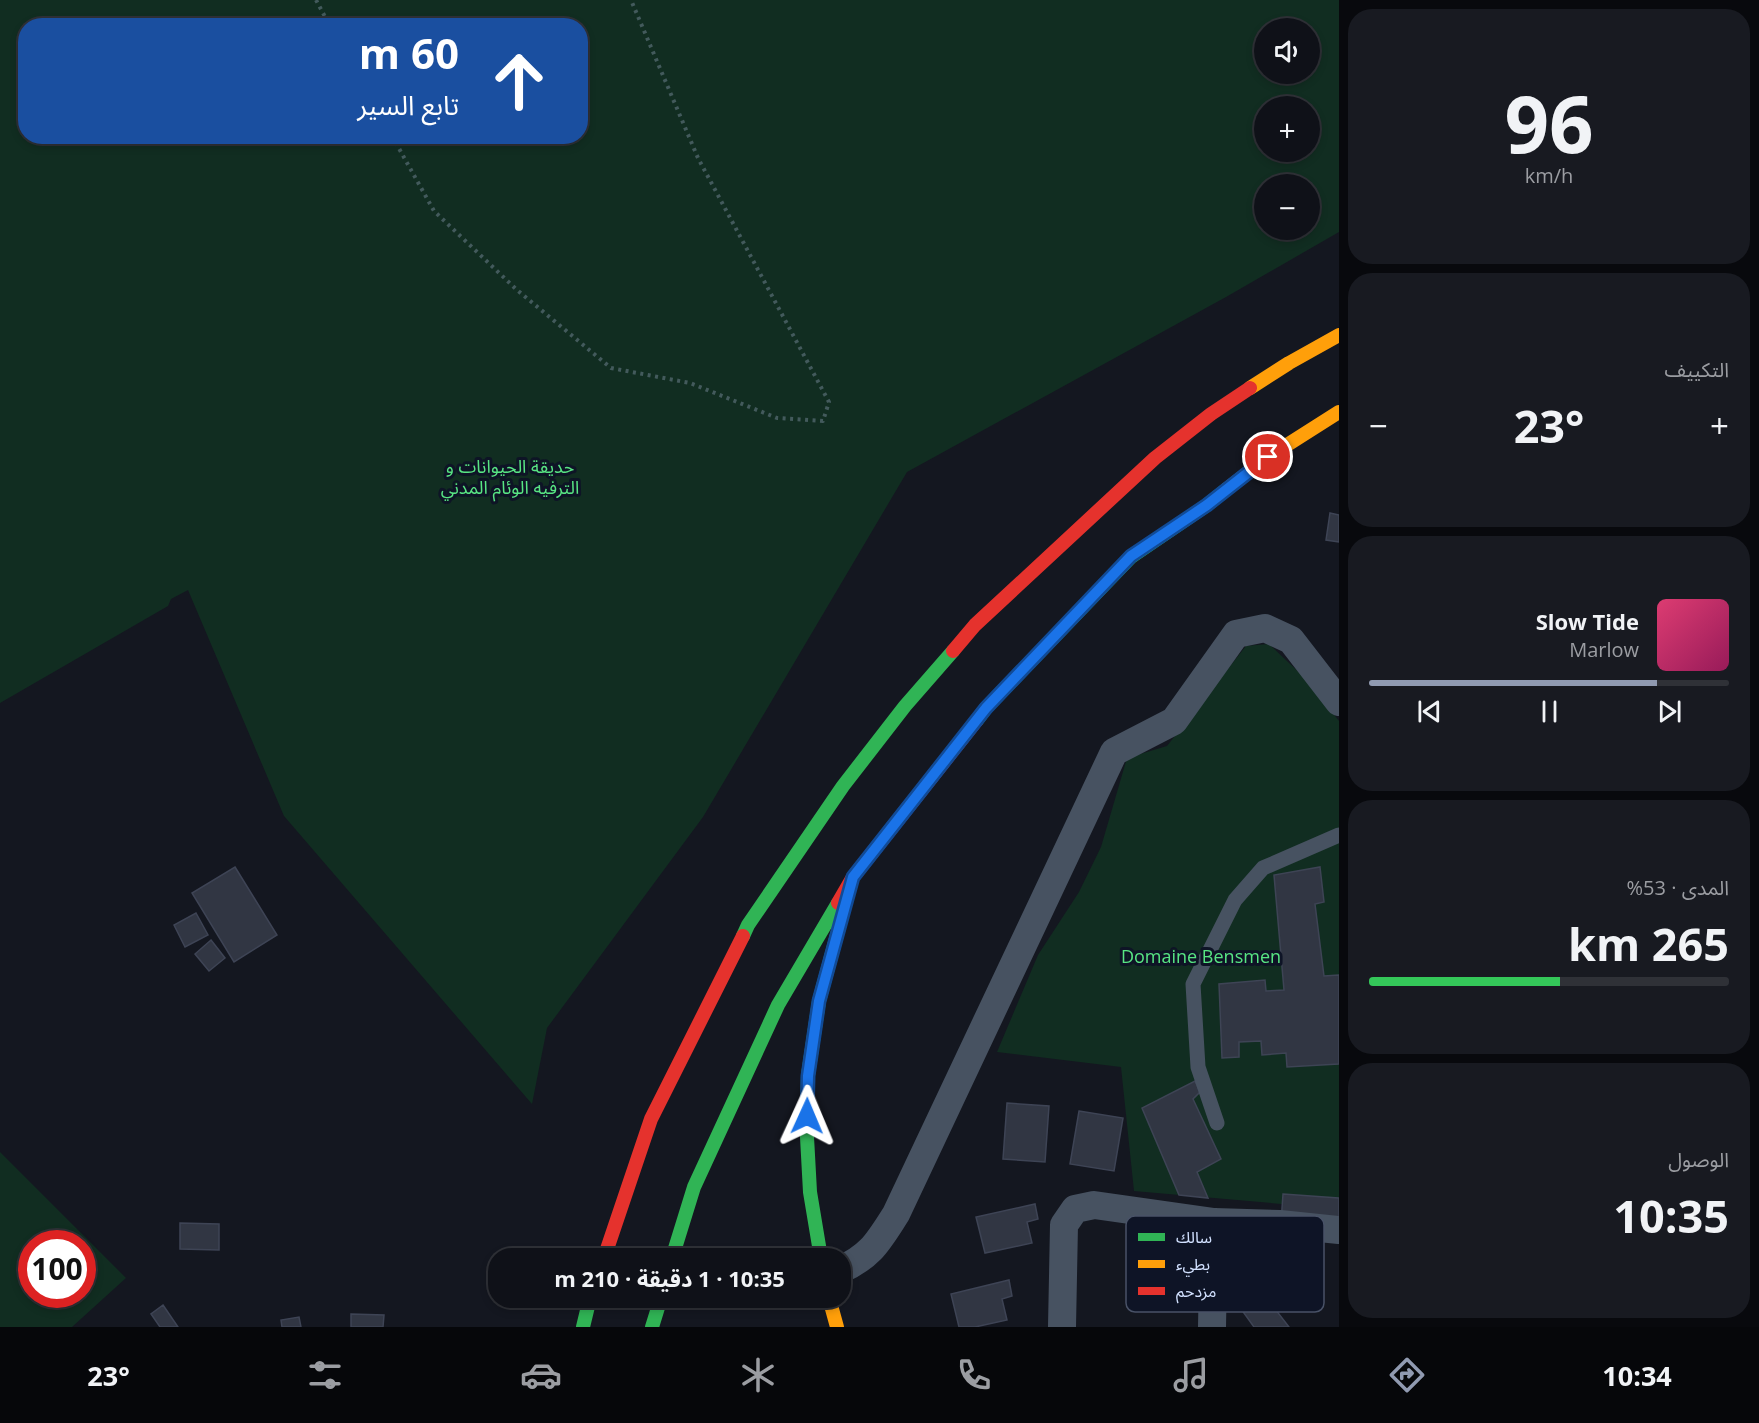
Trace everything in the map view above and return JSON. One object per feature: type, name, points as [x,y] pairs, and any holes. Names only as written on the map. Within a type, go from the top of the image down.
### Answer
[{"type":"highway","points":[[606,1248],[651,1119],[748,925],[843,786],[905,706],[975,625],[1155,458],[1210,414],[1289,363],[1339,335]]},
{"type":"highway","points":[[675,1248],[694,1187],[778,1005],[853,877],[986,708],[1131,556],[1207,505],[1268,457],[1339,412]]},
{"type":"highway","points":[[819,1248],[810,1192],[807,1137],[808,1076],[819,1001],[853,877]]},
{"type":"highway","points":[[583,1327],[588,1308]]},
{"type":"highway","points":[[652,1327],[658,1308]]},
{"type":"highway","points":[[832,1308],[837,1327]]},
{"type":"street","points":[[851,1265],[876,1246],[896,1214],[1114,752],[1174,720],[1236,634],[1266,628],[1292,640],[1339,702]]},
{"type":"street","points":[[1062,1327],[1064,1226],[1075,1209],[1094,1205],[1172,1216]]},
{"type":"street","points":[[1324,1228],[1339,1230]]},
{"type":"street","points":[[1212,1312],[1212,1327]]},
{"type":"lane","points":[[1216,1123],[1198,1067],[1193,984],[1235,900],[1263,868],[1339,835]]},
{"type":"path","points":[[316,0],[326,18]]},
{"type":"path","points":[[396,144],[434,211],[517,290],[611,368],[690,383],[777,418],[823,421],[829,402],[698,158],[631,0]]},
{"type":"green space","name":"حديقة الحيوانات و الترفيه الوئام المدني","points":[[0,0],[1339,0],[1339,232],[1226,297],[907,472],[703,817],[547,1028],[532,1104],[284,816],[188,590],[171,599],[168,606],[0,703]]},
{"type":"green space","name":"Domaine Bensmen","points":[[1269,644],[1306,679],[1339,721],[1339,1209],[1134,1191],[1121,1067],[997,1052],[1038,955],[1079,892],[1101,847],[1127,758],[1167,746],[1246,646]]},
{"type":"green space","points":[[0,1152],[78,1230],[18,1230],[18,1308],[93,1308],[72,1327],[0,1327]]},
{"type":"green space","points":[[96,1248],[126,1278],[96,1305]]},
{"type":"building","points":[[1330,513],[1339,515],[1339,542],[1326,540]]},
{"type":"building","points":[[235,867],[277,935],[234,962],[192,893]]},
{"type":"building","points":[[1320,867],[1324,902],[1315,904],[1324,976],[1339,975],[1339,1064],[1287,1067],[1286,1053],[1262,1055],[1261,1041],[1239,1042],[1239,1057],[1222,1058],[1219,984],[1265,980],[1266,991],[1284,990],[1274,875]]},
{"type":"building","points":[[196,913],[208,935],[185,947],[174,925]]},
{"type":"building","points":[[211,940],[225,958],[209,971],[195,954]]},
{"type":"building","points":[[1195,1081],[1200,1092],[1193,1099],[1221,1159],[1197,1172],[1208,1198],[1179,1195],[1142,1108]]},
{"type":"building","points":[[1007,1103],[1049,1106],[1045,1162],[1003,1159]]},
{"type":"building","points":[[1079,1111],[1123,1118],[1114,1171],[1070,1164]]},
{"type":"building","points":[[1283,1194],[1339,1198],[1339,1217],[1324,1219],[1324,1216],[1281,1216]]},
{"type":"building","points":[[1035,1204],[1038,1219],[1027,1222],[1032,1243],[985,1253],[976,1217]]},
{"type":"building","points":[[180,1223],[219,1224],[219,1250],[180,1249]]},
{"type":"building","points":[[1009,1280],[1012,1296],[1002,1299],[1007,1320],[975,1327],[959,1327],[951,1294]]},
{"type":"building","points":[[163,1305],[178,1327],[160,1327],[151,1314]]},
{"type":"building","points":[[1243,1312],[1277,1312],[1289,1327],[1254,1327]]},
{"type":"building","points":[[351,1314],[384,1315],[383,1327],[351,1327]]},
{"type":"building","points":[[299,1317],[301,1327],[282,1327],[281,1320]]},
{"type":"traffic: fast","points":[[977,720],[1131,557],[1227,489]]},
{"type":"traffic: fast","points":[[743,936],[748,925],[843,786],[905,706],[953,651]]},
{"type":"traffic: fast","points":[[675,1248],[694,1187],[778,1005],[838,903]]},
{"type":"traffic: fast","points":[[819,1248],[810,1192],[807,1137],[808,1075],[819,1001],[841,920]]},
{"type":"traffic: fast","points":[[583,1327],[588,1308]]},
{"type":"traffic: fast","points":[[652,1327],[658,1308]]},
{"type":"traffic: slow","points":[[1250,388],[1339,335]]},
{"type":"traffic: slow","points":[[1227,489],[1268,457],[1339,412]]},
{"type":"traffic: slow","points":[[832,1308],[837,1327]]},
{"type":"traffic: jam","points":[[953,651],[975,625],[1155,458],[1211,414],[1250,388]]},
{"type":"traffic: jam","points":[[838,903],[853,877],[977,720]]},
{"type":"traffic: jam","points":[[607,1248],[651,1119],[743,936]]},
{"type":"route","points":[[807,1116],[808,1076],[819,1001],[853,877],[986,708],[1131,556],[1207,505],[1268,457]]}]
